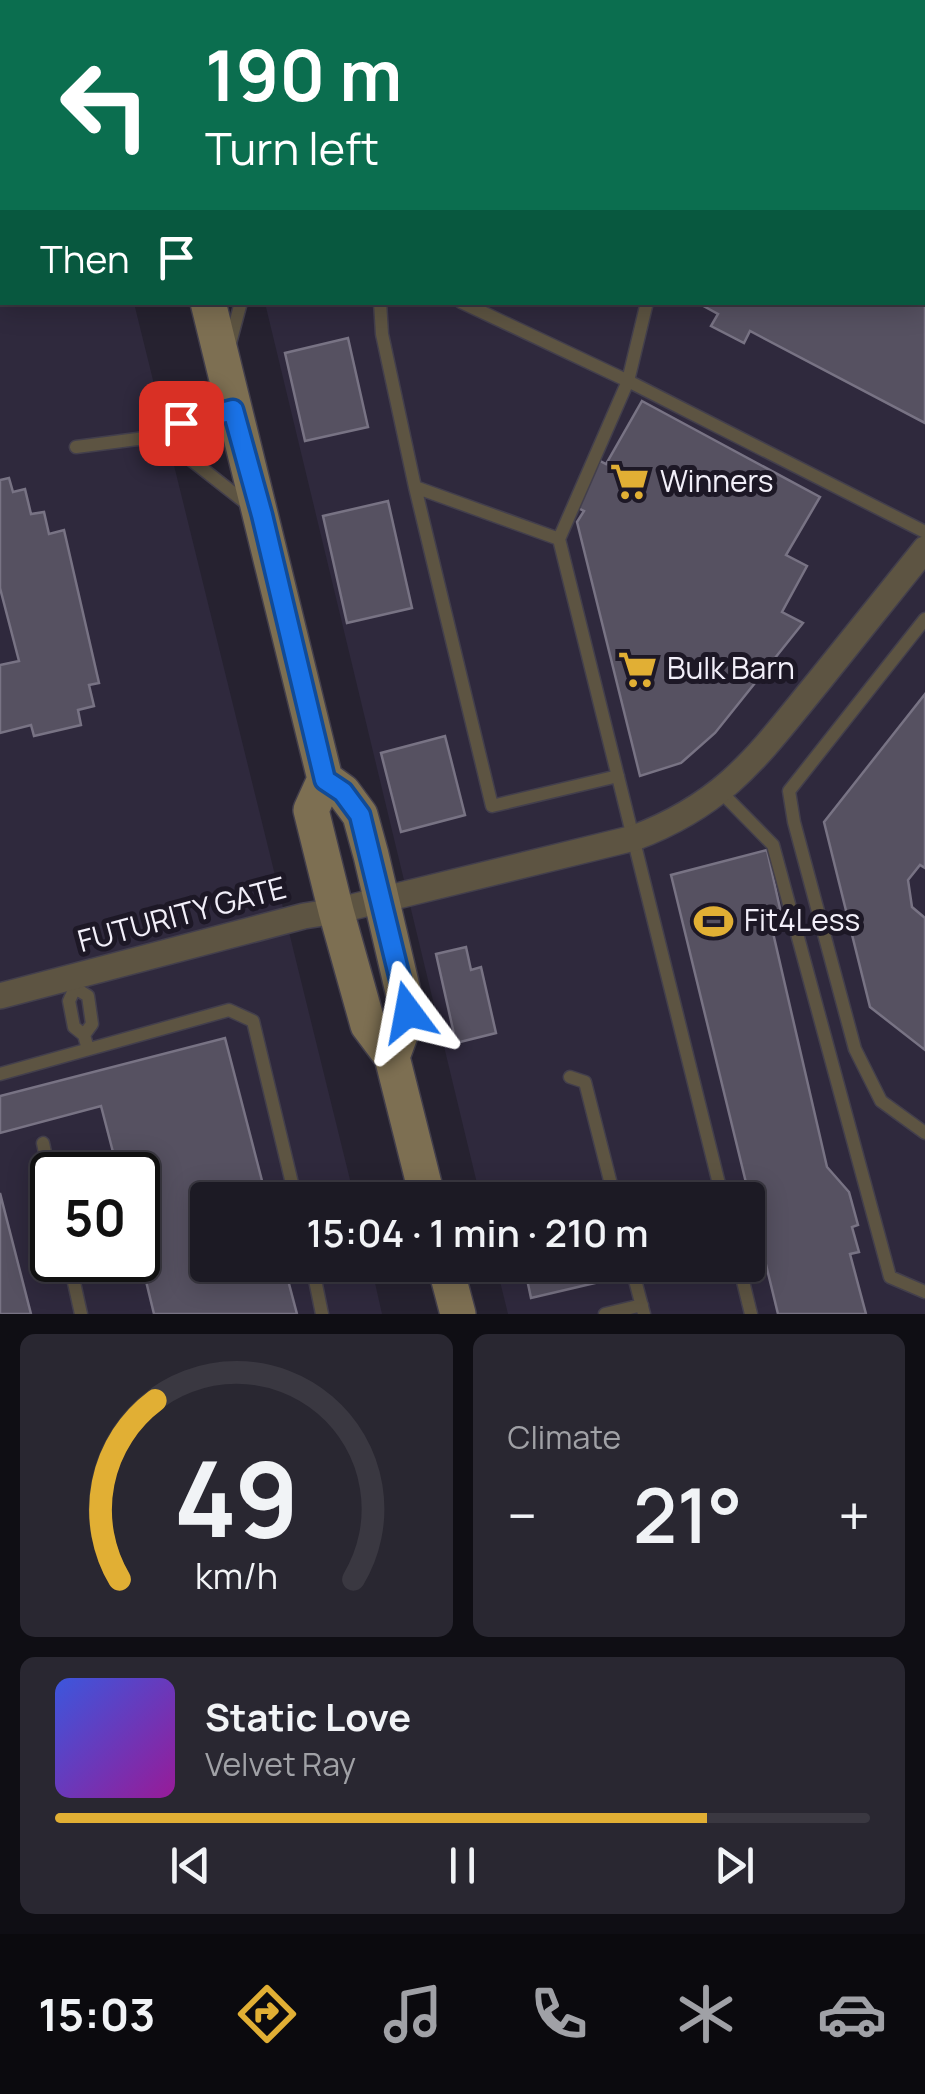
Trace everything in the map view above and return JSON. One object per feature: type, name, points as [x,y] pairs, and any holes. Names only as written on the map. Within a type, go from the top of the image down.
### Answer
[{"type":"main road","points":[[209,305],[325,780],[311,810],[368,1026],[392,1057],[423,1182]]},
{"type":"main road","points":[[325,780],[343,792],[360,815],[381,900],[408,1012],[392,1057]]},
{"type":"main road","points":[[450,1282],[458,1314]]},
{"type":"street","name":"FUTURITY GATE","points":[[0,996],[74,983],[304,916],[634,838],[701,806],[748,768],[925,548]]},
{"type":"lane","points":[[223,369],[240,305]]},
{"type":"lane","points":[[380,305],[382,334],[415,487],[492,806],[618,776]]},
{"type":"lane","points":[[467,305],[628,381],[925,532]]},
{"type":"lane","points":[[646,305],[628,381],[558,538],[719,1182]]},
{"type":"lane","points":[[145,438],[152,430],[233,410]]},
{"type":"lane","points":[[76,448],[145,438],[190,460],[262,515]]},
{"type":"lane","points":[[415,487],[558,538]]},
{"type":"lane","points":[[925,619],[789,791],[855,1050],[881,1101],[925,1133]]},
{"type":"lane","points":[[720,791],[773,845],[890,1277],[925,1292]]},
{"type":"lane","points":[[74,983],[68,1001],[74,1027],[86,1042]]},
{"type":"lane","points":[[0,1074],[86,1042],[230,1010],[253,1021],[292,1182]]},
{"type":"lane","points":[[570,1076],[585,1082],[610,1182]]},
{"type":"lane","points":[[43,1144],[45,1152]]},
{"type":"lane","points":[[74,1282],[81,1314]]},
{"type":"lane","points":[[315,1282],[322,1314]]},
{"type":"lane","points":[[605,1314],[643,1310],[636,1282]]},
{"type":"lane","points":[[743,1282],[751,1314]]},
{"type":"shaded area","points":[[0,305],[134,305],[351,1182],[190,1182],[190,1282],[375,1282],[382,1314],[0,1314]]},
{"type":"shaded area","points":[[265,305],[925,305],[925,1314],[508,1314],[500,1282],[765,1282],[765,1182],[477,1182]]},
{"type":"building","points":[[702,305],[925,305],[925,423],[750,331],[744,343],[711,326],[718,314]]},
{"type":"building","points":[[348,338],[368,427],[305,441],[285,353]]},
{"type":"building","points":[[642,401],[820,497],[786,555],[807,566],[782,612],[803,623],[715,733],[681,763],[640,776],[577,522],[584,511],[576,507],[600,461],[606,464]]},
{"type":"building","points":[[9,478],[13,492],[25,489],[31,514],[44,512],[49,534],[64,530],[99,683],[89,685],[94,706],[78,710],[81,725],[34,736],[31,725],[0,733],[0,665],[19,661],[0,588],[0,480]]},
{"type":"building","points":[[388,501],[412,608],[347,623],[323,516]]},
{"type":"building","points":[[925,694],[925,868],[920,865],[908,880],[912,907],[925,918],[925,1050],[870,1007],[824,822]]},
{"type":"building","points":[[445,736],[465,815],[401,832],[381,753]]},
{"type":"building","points":[[767,850],[783,922],[771,924],[827,1167],[849,1192],[858,1225],[852,1227],[859,1252],[850,1254],[866,1314],[778,1314],[765,1261],[765,1182],[746,1182],[671,875]]},
{"type":"building","points":[[466,947],[471,970],[481,967],[496,1033],[456,1043],[436,954]]},
{"type":"building","points":[[225,1038],[262,1182],[190,1182],[190,1282],[289,1282],[297,1314],[154,1314],[146,1282],[160,1282],[160,1152],[113,1152],[101,1106],[0,1133],[0,1096]]},
{"type":"building","points":[[0,1193],[31,1314],[0,1314]]},
{"type":"building","points":[[528,1282],[599,1282],[531,1298]]},
{"type":"place","name":"Winners","points":[[630,482]]},
{"type":"place","name":"Bulk Barn","points":[[637,669]]},
{"type":"place","name":"Fit4Less","points":[[714,921]]},
{"type":"route","points":[[181,423],[233,410],[325,780],[343,792],[360,815],[408,1012]]}]
